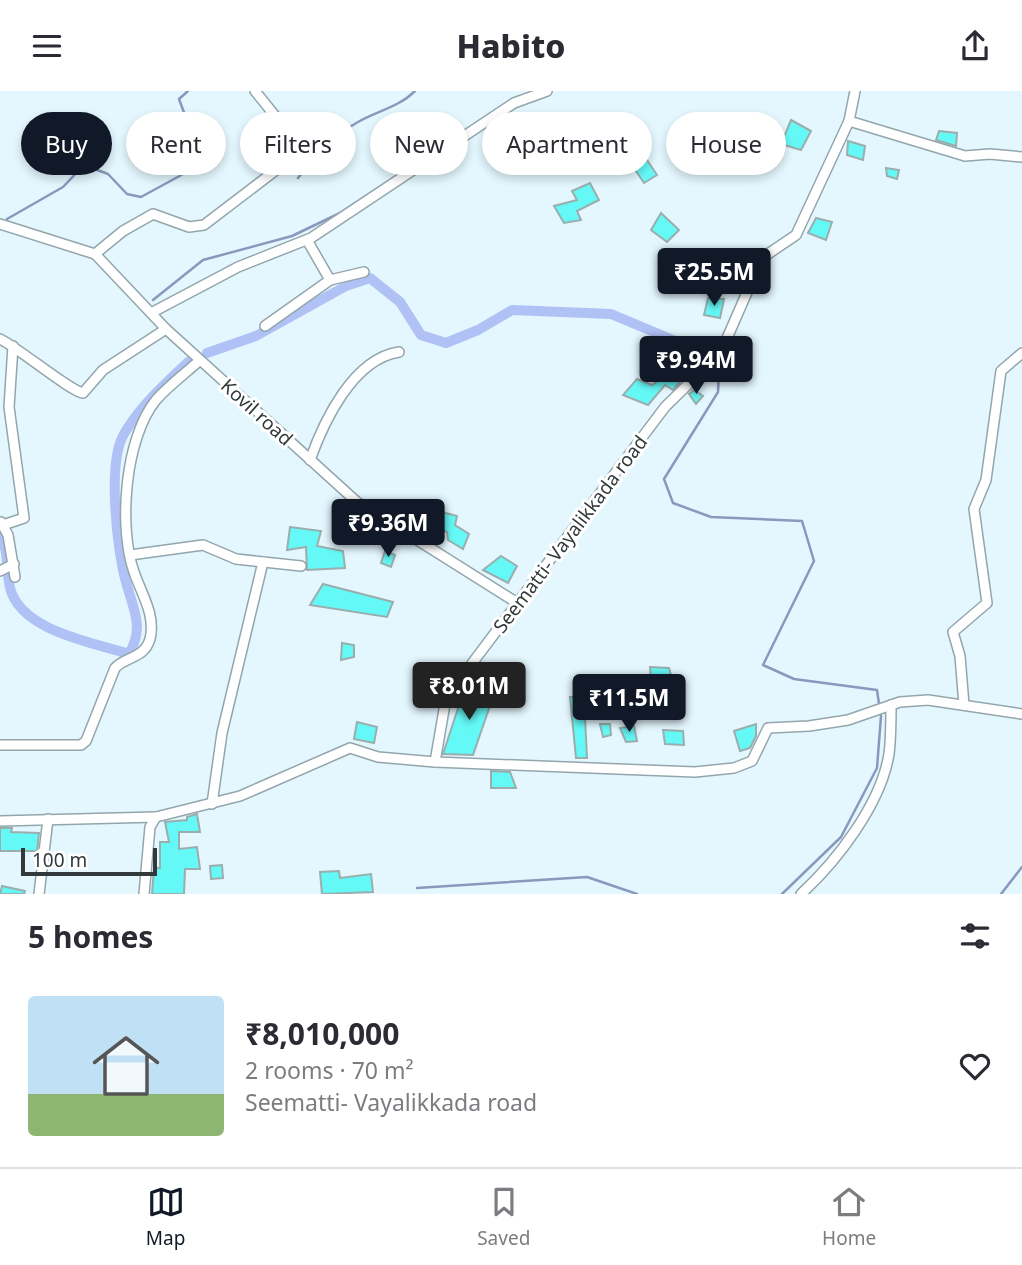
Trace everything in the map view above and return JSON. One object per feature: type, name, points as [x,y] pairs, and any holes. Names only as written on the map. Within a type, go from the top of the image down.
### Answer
[{"type":"street","points":[[151,313],[238,267],[307,240],[514,103],[547,91]]},
{"type":"street","name":"Seematti- Vayalikkada road","points":[[435,762],[446,698],[665,407],[721,352],[762,258],[796,235],[849,121],[855,91]]},
{"type":"street","points":[[95,254],[123,231],[153,214],[189,227],[204,225],[297,154],[298,143],[257,92]]},
{"type":"street","points":[[849,121],[965,156],[989,154],[1022,157]]},
{"type":"street","points":[[0,235],[5,226]]},
{"type":"street","name":"Kovil road","points":[[5,226],[95,254],[166,329],[357,502],[519,604]]},
{"type":"street","points":[[307,240],[330,280]]},
{"type":"street","points":[[265,327],[330,280],[364,272]]},
{"type":"street","points":[[0,339],[74,390],[83,393],[103,370],[166,329]]},
{"type":"street","points":[[13,346],[9,407],[24,518],[2,523],[15,577]]},
{"type":"street","points":[[310,460],[330,411],[345,390],[381,357],[399,352]]},
{"type":"street","points":[[964,705],[960,656],[953,632],[987,603],[974,509],[986,479],[1001,371],[1022,353]]},
{"type":"street","points":[[0,745],[75,747],[86,741],[115,668],[136,658],[149,641],[152,625],[130,555],[127,482],[139,435],[156,401],[200,360]]},
{"type":"street","points":[[130,555],[204,545],[229,557],[301,566]]},
{"type":"street","points":[[212,804],[222,733],[263,562]]},
{"type":"street","points":[[0,571],[13,564]]},
{"type":"street","points":[[0,821],[156,817],[240,796],[351,748],[378,757],[435,762],[673,773],[734,768],[752,761],[768,727],[810,726],[848,720],[891,705],[928,700],[1022,714]]},
{"type":"street","points":[[801,894],[826,871],[880,785],[889,755],[891,705]]},
{"type":"street","points":[[144,894],[150,827],[156,817]]},
{"type":"street","points":[[38,894],[48,819]]},
{"type":"building","points":[[791,120],[811,131],[801,150],[786,146],[786,132]]},
{"type":"building","points":[[939,131],[957,133],[956,146],[936,140]]},
{"type":"building","points":[[848,141],[865,146],[863,160],[847,155]]},
{"type":"building","points":[[652,168],[657,175],[644,183],[639,175],[652,175]]},
{"type":"building","points":[[886,168],[899,170],[897,179],[887,176]]},
{"type":"building","points":[[590,183],[599,200],[577,211],[581,220],[564,223],[554,206],[577,200],[572,191]]},
{"type":"building","points":[[661,213],[679,230],[667,242],[651,230]]},
{"type":"building","points":[[816,218],[832,222],[826,240],[808,233]]},
{"type":"building","points":[[708,298],[724,299],[720,318],[704,315]]},
{"type":"building","points":[[674,372],[673,375],[680,382],[673,390],[665,385],[648,405],[623,395],[637,379],[652,385]]},
{"type":"building","points":[[694,390],[703,396],[696,404],[689,394]]},
{"type":"building","points":[[438,511],[457,516],[455,525],[469,534],[463,549],[448,540],[447,532],[429,525]]},
{"type":"building","points":[[364,515],[377,523],[372,529],[360,522]]},
{"type":"building","points":[[290,527],[321,531],[317,546],[343,551],[345,568],[307,570],[306,547],[287,550]]},
{"type":"building","points":[[385,551],[395,555],[391,567],[381,563]]},
{"type":"building","points":[[501,556],[517,566],[508,583],[483,570]]},
{"type":"building","points":[[323,584],[393,602],[387,617],[310,605]]},
{"type":"building","points":[[342,643],[354,645],[354,657],[341,660]]},
{"type":"building","points":[[650,667],[669,668],[673,682],[651,681]]},
{"type":"building","points":[[466,684],[494,694],[473,755],[443,754]]},
{"type":"building","points":[[570,697],[584,697],[587,758],[576,758]]},
{"type":"building","points":[[357,722],[377,727],[374,743],[354,739]]},
{"type":"building","points":[[600,724],[610,724],[611,735],[603,737]]},
{"type":"building","points":[[756,724],[756,736],[750,748],[740,751],[734,731]]},
{"type":"building","points":[[634,726],[637,741],[626,742],[620,728]]},
{"type":"building","points":[[663,730],[683,731],[684,745],[665,744]]},
{"type":"building","points":[[491,771],[510,772],[516,788],[491,788]]},
{"type":"building","points":[[197,814],[200,832],[179,832],[179,849],[197,847],[200,869],[185,869],[184,894],[152,894],[154,868],[160,868],[160,842],[169,842],[165,822],[187,820],[187,817]]},
{"type":"building","points":[[0,828],[12,828],[11,832],[39,833],[37,851],[0,851]]},
{"type":"building","points":[[222,865],[223,878],[211,879],[210,866]]},
{"type":"building","points":[[339,871],[340,878],[371,874],[373,892],[322,894],[320,872]]},
{"type":"building","points":[[2,886],[25,891],[24,894],[0,894]]},
{"type":"waterway","points":[[7,219],[63,187],[84,165],[108,174],[127,194],[141,197],[185,173],[196,145],[179,99],[188,91]]},
{"type":"waterway","points":[[298,178],[318,154],[340,134],[365,118],[402,101],[415,91]]},
{"type":"waterway","points":[[153,300],[203,260],[292,236],[340,213],[398,175]]},
{"type":"waterway","points":[[207,353],[256,336],[346,286],[370,278],[400,302],[421,335],[446,343],[478,330],[512,310],[611,314],[697,350],[707,359]]},
{"type":"waterway","points":[[0,534],[6,554],[10,588],[17,603],[28,615],[60,633],[129,654],[137,626],[117,529],[115,485],[119,447],[124,434],[138,414],[188,362]]},
{"type":"waterway","points":[[714,366],[719,371],[718,392],[664,479],[673,503],[711,517],[802,521],[814,561],[763,665],[794,679],[877,690],[879,704]]},
{"type":"waterway","points":[[782,894],[841,837],[877,768],[881,716]]},
{"type":"waterway","points":[[1001,894],[1022,867]]},
{"type":"waterway","points":[[417,888],[587,877],[637,894]]}]
